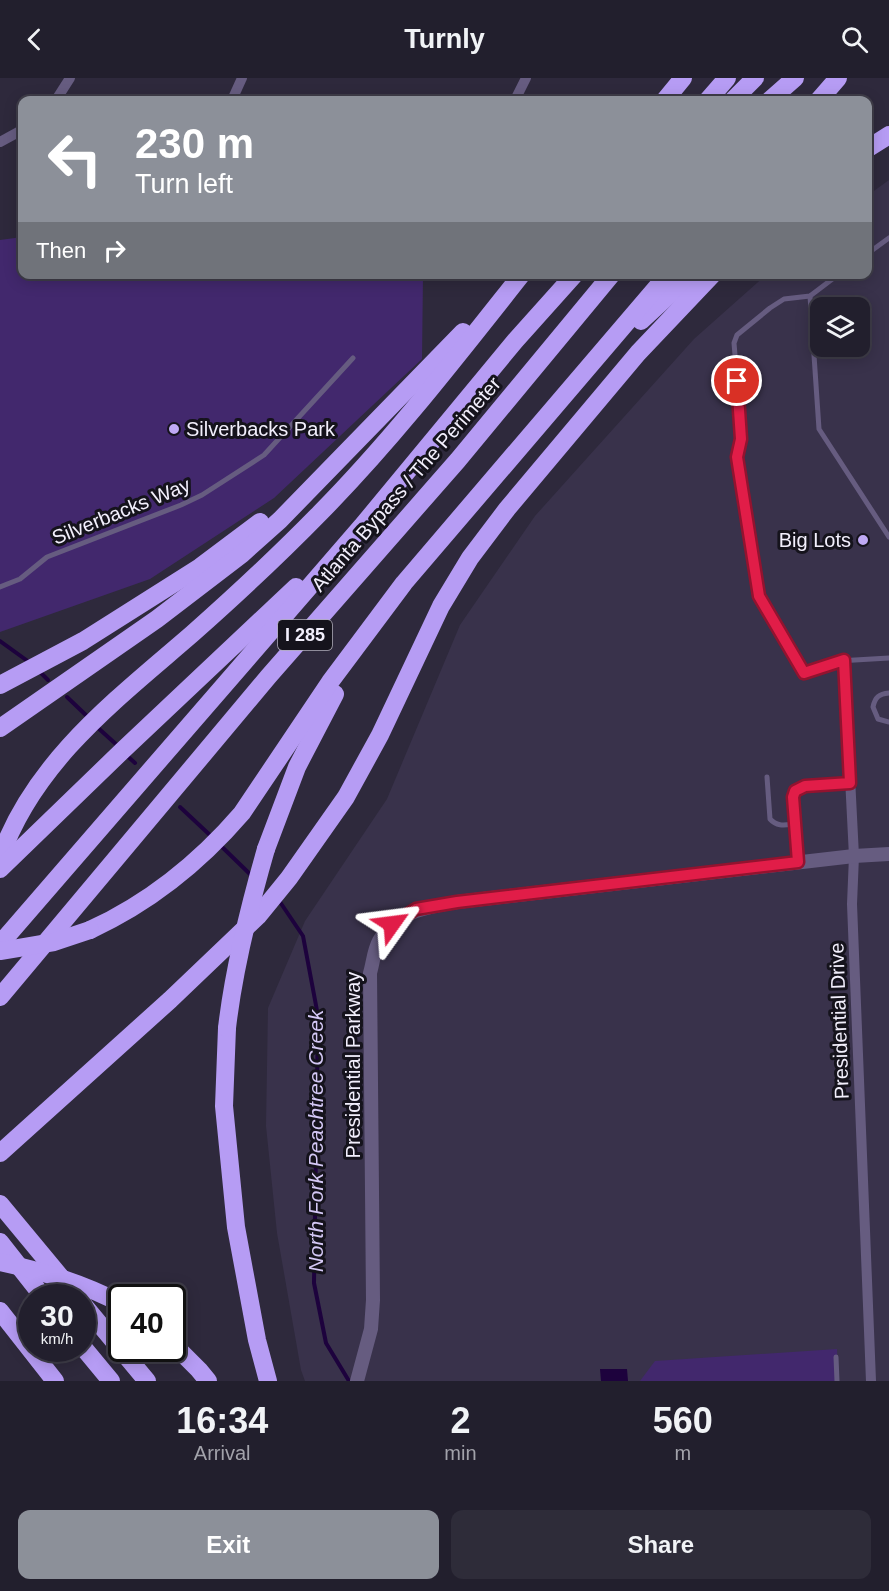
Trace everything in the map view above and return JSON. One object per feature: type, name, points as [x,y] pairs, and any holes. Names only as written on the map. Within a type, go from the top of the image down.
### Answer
[{"type":"highway","points":[[668,96],[684,78]]},
{"type":"highway","points":[[711,96],[727,78]]},
{"type":"highway","points":[[737,96],[754,78]]},
{"type":"highway","points":[[775,96],[795,78]]},
{"type":"highway","points":[[822,96],[838,78]]},
{"type":"highway","points":[[872,146],[889,135]]},
{"type":"highway","points":[[0,728],[157,619],[242,554],[279,520],[515,279]]},
{"type":"highway","points":[[0,858],[9,834],[35,788],[60,754],[95,718],[234,597],[321,513],[378,451],[452,362],[516,279]]},
{"type":"highway","points":[[515,341],[561,279]]},
{"type":"highway","name":"Atlanta Bypass / The Perimeter","points":[[0,944],[362,526],[515,341],[571,279]]},
{"type":"highway","name":"Atlanta Bypass / The Perimeter","points":[[0,998],[268,677],[458,460],[608,279]]},
{"type":"highway","points":[[0,951],[54,942],[90,930],[131,910],[182,874],[218,840],[242,813],[330,682],[404,583],[664,279]]},
{"type":"highway","points":[[586,371],[687,279]]},
{"type":"highway","points":[[0,1153],[103,1062],[258,916],[322,834],[346,797],[380,735],[441,606],[470,558],[507,509],[638,353],[708,279]]},
{"type":"highway","points":[[0,685],[83,641],[200,567],[239,540],[341,456]]},
{"type":"highway","points":[[0,869],[125,748],[362,526]]},
{"type":"highway","points":[[268,1381],[257,1340],[236,1227],[224,1106],[227,1028],[232,988],[247,918],[266,849],[297,767],[326,709],[404,583]]},
{"type":"highway","points":[[0,1204],[66,1284]]},
{"type":"highway","points":[[0,1242],[33,1284]]},
{"type":"highway","points":[[0,1262],[46,1272],[108,1297]]},
{"type":"highway","points":[[0,1311],[55,1381]]},
{"type":"highway","points":[[96,1320],[147,1381]]},
{"type":"highway","points":[[186,1357],[208,1381]]},
{"type":"highway","points":[[95,1362],[111,1381]]},
{"type":"street","points":[[59,96],[70,78]]},
{"type":"street","points":[[235,96],[242,78]]},
{"type":"street","points":[[516,96],[526,78]]},
{"type":"street","points":[[0,142],[18,132]]},
{"type":"street","name":"Presidential Drive","points":[[844,660],[854,856],[852,904],[871,1381]]},
{"type":"street","name":"Presidential Parkway","points":[[357,1381],[371,1329],[373,1300],[370,973],[378,942],[392,924],[416,909],[457,902],[885,854]]},
{"type":"lane","points":[[872,250],[889,238]]},
{"type":"lane","points":[[832,279],[810,296],[784,299],[737,335],[734,343],[741,439],[737,457],[759,596],[804,673],[844,660],[889,658]]},
{"type":"lane","points":[[810,296],[819,429],[889,537]]},
{"type":"lane","name":"Silverbacks Way","points":[[0,587],[20,579],[47,557],[202,495],[264,455],[353,358]]},
{"type":"lane","points":[[889,693],[876,697],[873,707],[878,719],[889,722]]},
{"type":"lane","points":[[767,777],[770,819],[774,824],[779,825],[795,824]]},
{"type":"lane","points":[[798,862],[793,797],[795,791],[800,787],[850,783]]},
{"type":"lane","points":[[836,1357],[837,1381]]},
{"type":"shaded area","points":[[889,180],[889,1381],[305,1381],[301,1370],[277,1233],[266,1126],[268,1008],[305,921],[387,799],[460,625],[535,516],[694,339],[762,279],[872,279],[872,192]]},
{"type":"shaded area","name":"Silverbacks Park","points":[[18,238],[18,279],[423,279],[422,359],[274,498],[150,579],[0,632],[0,240]]},
{"type":"shaded area","points":[[837,1349],[838,1381],[640,1381],[655,1361]]},
{"type":"shaded area","points":[[600,1369],[627,1369],[628,1381],[601,1381]]},
{"type":"waterway","name":"North Fork Peachtree Creek","points":[[0,641],[29,662]]},
{"type":"waterway","name":"North Fork Peachtree Creek","points":[[38,670],[48,680]]},
{"type":"waterway","name":"North Fork Peachtree Creek","points":[[67,697],[90,719]]},
{"type":"waterway","name":"North Fork Peachtree Creek","points":[[97,727],[118,746]]},
{"type":"waterway","name":"North Fork Peachtree Creek","points":[[125,754],[135,763]]},
{"type":"waterway","name":"North Fork Peachtree Creek","points":[[180,807],[212,837]]},
{"type":"waterway","name":"North Fork Peachtree Creek","points":[[220,845],[253,877]]},
{"type":"waterway","name":"North Fork Peachtree Creek","points":[[280,902],[303,936],[318,1016],[314,1283],[326,1343],[349,1381]]},
{"type":"place","name":"Silverbacks Park","points":[[174,429]]},
{"type":"place","name":"Big Lots","points":[[863,540]]},
{"type":"route","points":[[392,924],[416,909],[457,902],[798,862],[793,797],[795,791],[805,786],[850,783],[844,660],[804,673],[759,596],[737,457],[741,439],[737,381]]}]
